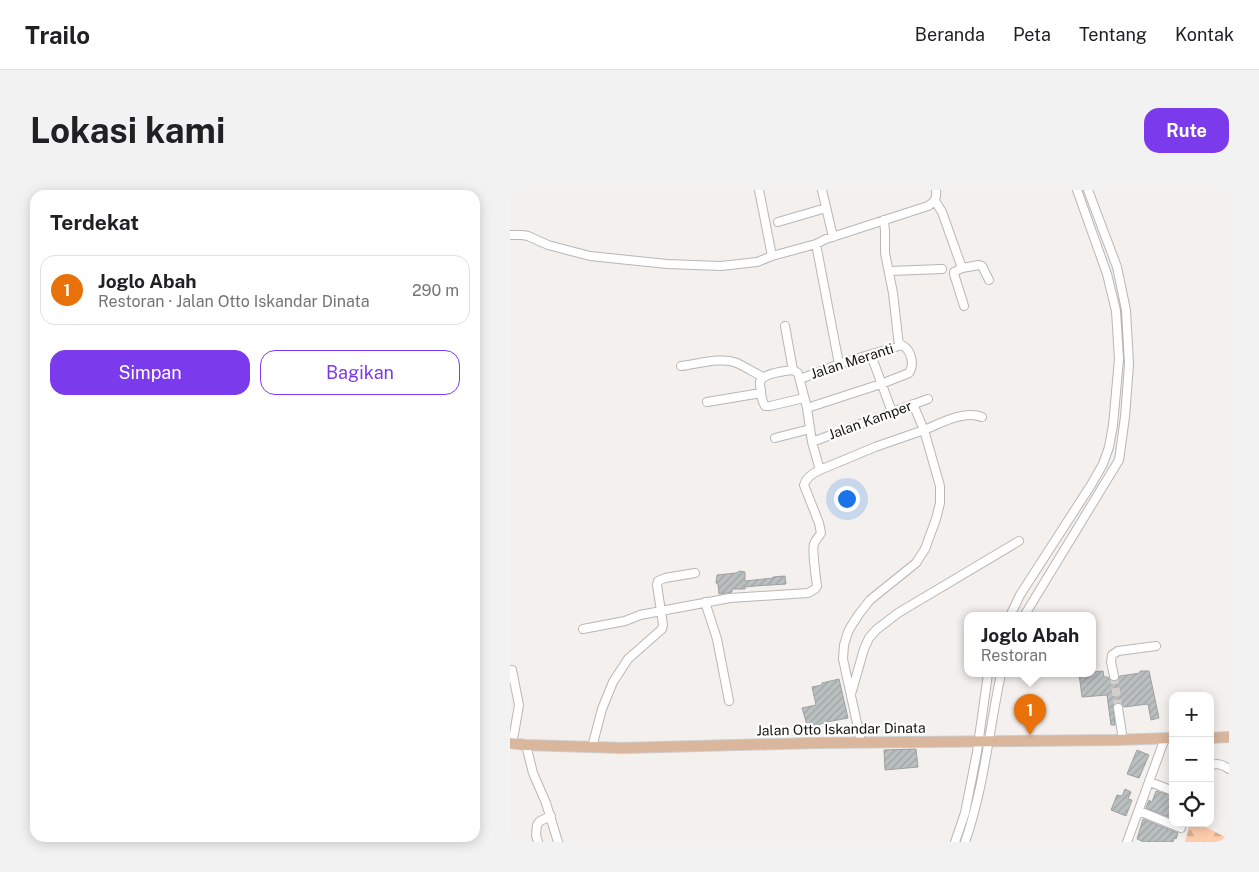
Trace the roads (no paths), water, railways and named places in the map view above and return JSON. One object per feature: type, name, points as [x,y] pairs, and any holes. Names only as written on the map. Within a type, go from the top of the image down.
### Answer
[{"type":"main road","points":[[1214,738],[1229,737]]},
{"type":"main road","name":"Jalan Otto Iskandar Dinata","points":[[510,743],[526,746],[633,748],[1169,738]]},
{"type":"street","points":[[759,190],[772,256]]},
{"type":"street","points":[[822,190],[833,237]]},
{"type":"street","points":[[936,190],[935,201],[942,212],[962,268]]},
{"type":"street","points":[[1012,612],[1020,595],[1103,464],[1113,426],[1120,359],[1116,311],[1107,274],[1077,190]]},
{"type":"street","points":[[1026,612],[1119,460],[1126,418],[1129,364],[1126,310],[1117,267],[1088,190]]},
{"type":"street","points":[[510,235],[522,234],[548,245],[590,256],[667,264],[721,266],[757,262],[928,206],[935,201]]},
{"type":"street","points":[[778,222],[826,208]]},
{"type":"street","points":[[884,220],[885,252],[890,271],[899,346]]},
{"type":"street","points":[[816,244],[839,364]]},
{"type":"street","points":[[964,306],[954,272],[962,268],[979,265],[982,266],[989,280]]},
{"type":"street","points":[[890,271],[942,269]]},
{"type":"street","points":[[785,326],[794,370],[798,373],[800,379],[812,442],[820,470]]},
{"type":"street","name":"Jalan Meranti","points":[[800,379],[839,364],[904,346],[909,351],[912,366],[909,373],[881,384]]},
{"type":"street","points":[[871,355],[892,412]]},
{"type":"street","points":[[681,366],[729,360],[763,377]]},
{"type":"street","points":[[794,370],[777,372],[763,377],[760,382],[765,406],[804,398]]},
{"type":"street","points":[[807,408],[881,384]]},
{"type":"street","points":[[707,402],[761,393]]},
{"type":"street","name":"Jalan Kamper","points":[[812,442],[928,399]]},
{"type":"street","points":[[860,743],[843,659],[844,645],[848,632],[870,600],[916,562],[925,549],[940,503],[940,486],[924,430],[914,404]]},
{"type":"street","points":[[583,629],[625,621],[647,613],[705,602],[730,598],[808,593],[816,589],[813,547],[821,533],[804,485],[805,481],[820,470],[875,447],[955,418],[970,415],[982,417]]},
{"type":"street","points":[[775,438],[810,429]]},
{"type":"street","points":[[851,694],[864,649],[869,638],[876,630],[898,613],[1019,542]]},
{"type":"street","points":[[592,747],[602,709],[613,682],[628,658],[662,629],[658,581],[695,573]]},
{"type":"street","points":[[705,602],[717,639],[729,701]]},
{"type":"street","points":[[1114,676],[1111,662],[1112,655],[1118,652],[1156,646]]},
{"type":"street","points":[[510,743],[514,734],[519,705],[512,670]]},
{"type":"street","points":[[965,842],[974,812],[983,741],[988,677]]},
{"type":"street","points":[[955,842],[965,813],[1000,677]]},
{"type":"street","points":[[1118,708],[1124,740]]},
{"type":"street","points":[[1127,842],[1169,738]]},
{"type":"street","points":[[526,746],[533,773],[551,816],[558,842]]},
{"type":"street","points":[[1214,764],[1221,764],[1229,769]]},
{"type":"street","points":[[1150,782],[1169,789]]},
{"type":"street","points":[[1139,811],[1181,828]]},
{"type":"street","points":[[538,842],[536,825],[551,816]]},
{"type":"tunnel","points":[[1114,676],[1118,708]]},
{"type":"place","name":"Joglo Abah","points":[[1030,735]]}]
